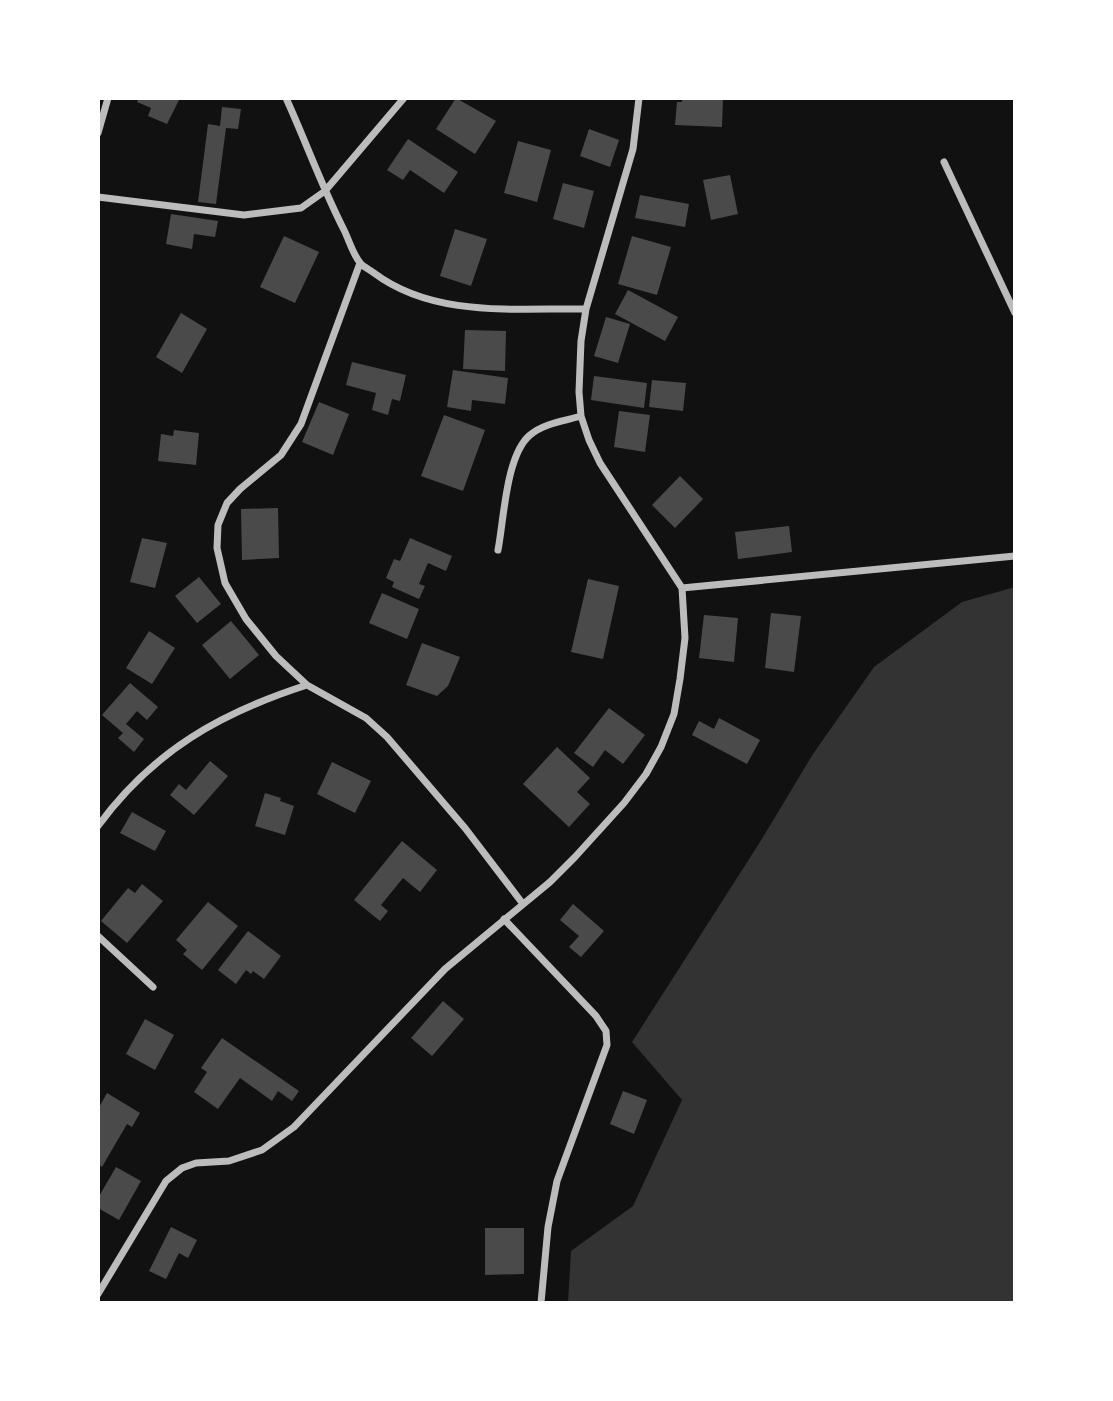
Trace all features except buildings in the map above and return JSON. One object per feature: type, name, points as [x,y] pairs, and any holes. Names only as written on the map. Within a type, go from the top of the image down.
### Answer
[{"type":"street","points":[[98,133],[108,98]]},
{"type":"street","points":[[286,98],[315,161],[325,191],[360,263],[384,281],[437,303],[469,307],[586,309]]},
{"type":"street","points":[[98,197],[244,215],[301,208],[325,191],[404,98]]},
{"type":"street","points":[[98,1294],[166,1181],[181,1168],[196,1163],[229,1160],[262,1150],[294,1128],[445,969],[550,882],[603,828],[646,774],[661,747],[674,714],[680,679],[685,638],[682,588],[600,463],[581,416],[579,392],[581,341],[586,309],[633,149],[639,98]]},
{"type":"street","points":[[944,162],[1015,313]]},
{"type":"street","points":[[360,263],[301,424],[281,455],[227,503],[218,525],[217,548],[226,583],[234,600],[261,639],[307,685],[366,719],[387,737],[465,828],[523,904]]},
{"type":"street","points":[[498,550],[514,461],[523,443],[531,434],[545,426],[581,416]]},
{"type":"street","points":[[682,588],[1015,556]]},
{"type":"street","points":[[98,826],[119,797],[163,755],[221,719],[267,698],[307,685]]},
{"type":"street","points":[[504,919],[596,1016],[606,1031],[607,1045],[557,1181],[548,1227],[541,1303]]},
{"type":"street","points":[[98,936],[153,987]]},
{"type":"shaded area","points":[[1015,587],[1015,1303],[568,1303],[571,1251],[633,1206],[682,1100],[632,1042],[813,754],[874,667],[962,602]]}]
